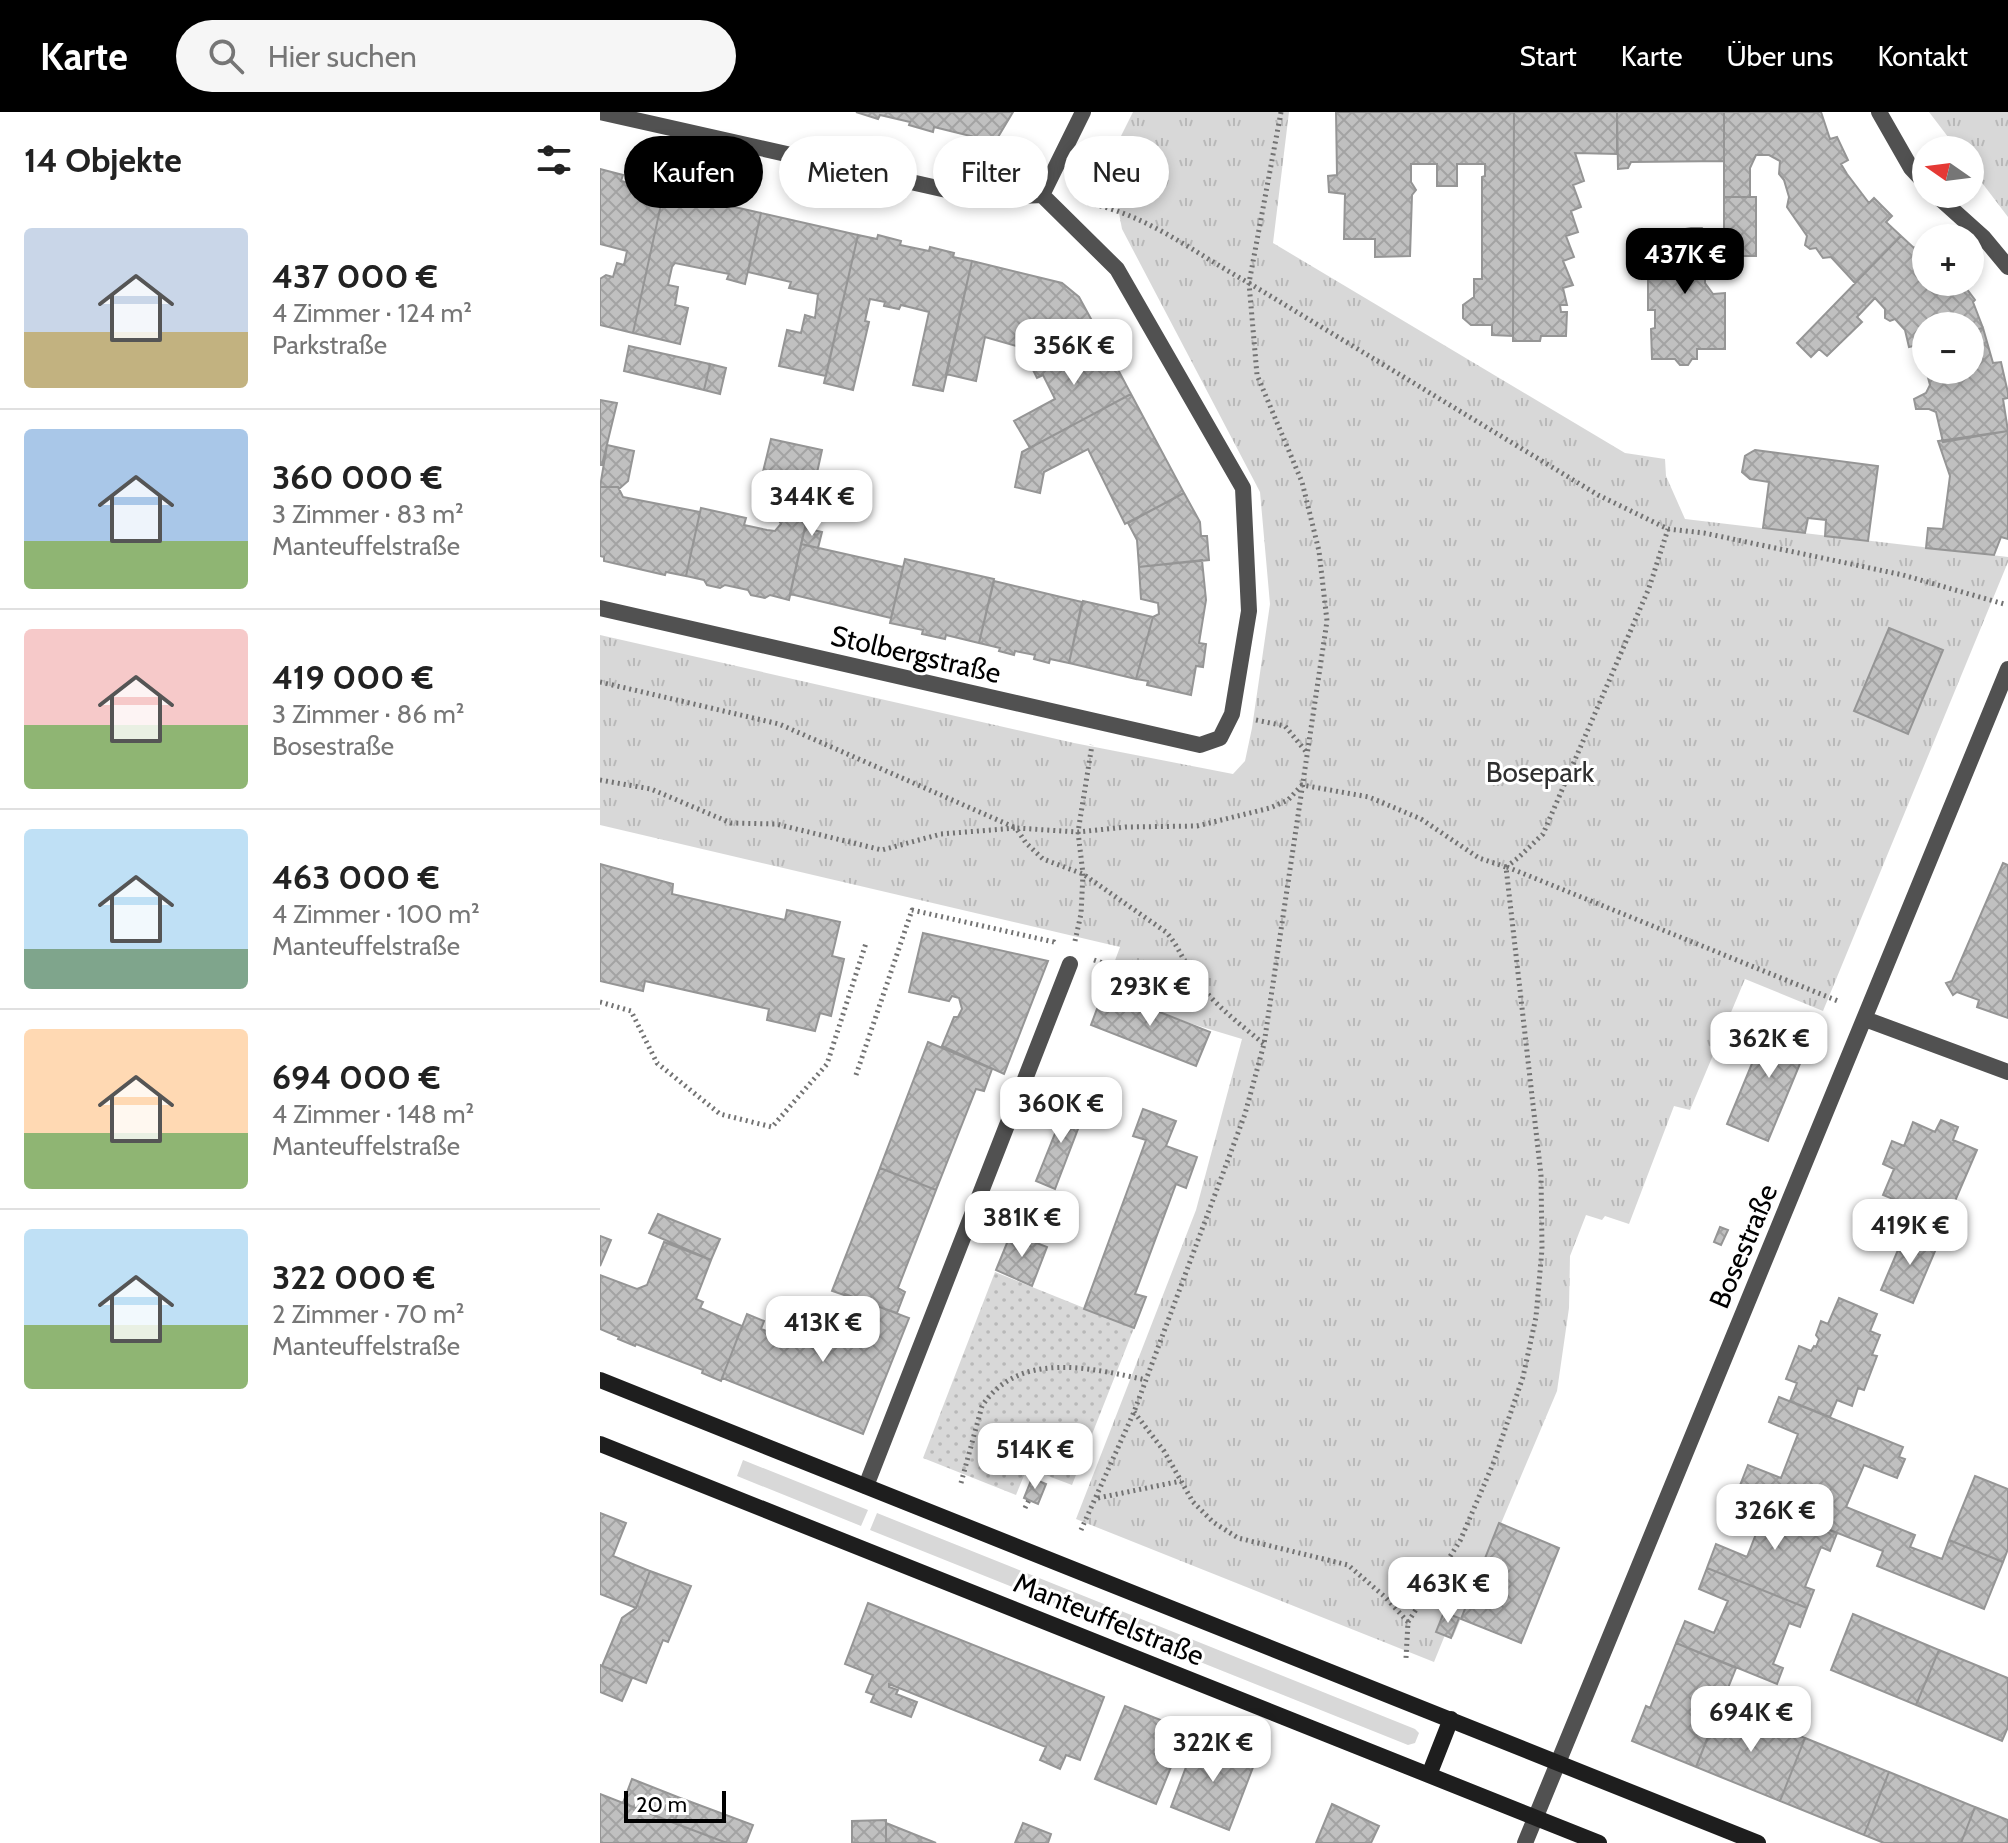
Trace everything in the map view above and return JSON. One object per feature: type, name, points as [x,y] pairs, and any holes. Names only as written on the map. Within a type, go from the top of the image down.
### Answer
[{"type":"main road","name":"Manteuffelstraße","points":[[600,1380],[1758,1843]]},
{"type":"main road","name":"Manteuffelstraße","points":[[600,1444],[1599,1843]]},
{"type":"main road","points":[[1429,1775],[1451,1719]]},
{"type":"street","points":[[600,112],[933,187]]},
{"type":"street","points":[[1048,183],[1083,112]]},
{"type":"street","points":[[1879,112],[1912,169]]},
{"type":"street","name":"Stolbergstraße","points":[[600,608],[1200,745],[1220,738],[1232,714],[1249,611],[1247,518],[1243,488],[1117,269],[1048,201]]},
{"type":"street","points":[[1951,208],[1984,238],[2008,267]]},
{"type":"street","name":"Bosestraße","points":[[1525,1843],[2008,669]]},
{"type":"street","points":[[866,1486],[1072,956]]},
{"type":"street","points":[[1865,1019],[2008,1072]]},
{"type":"path","points":[[1081,1530],[1134,1412],[1241,1128],[1264,1044],[1327,621],[1319,551],[1302,482],[1257,375],[1249,283],[1281,112]]},
{"type":"path","points":[[1111,208],[1168,233],[1598,495],[1668,529],[1704,533],[1903,575],[2004,604]]},
{"type":"path","points":[[1506,867],[1543,834],[1649,588],[1668,529]]},
{"type":"path","points":[[600,682],[779,724],[1016,828],[1043,859],[1083,874],[1166,932],[1176,943],[1195,979],[1227,1014],[1264,1044]]},
{"type":"path","points":[[1248,719],[1285,726],[1308,755]]},
{"type":"path","points":[[1072,956],[1081,914],[1083,874],[1078,832],[1092,744]]},
{"type":"path","points":[[600,780],[651,789],[731,823],[792,827],[882,850],[941,834],[1016,828],[1078,832],[1126,827],[1182,827],[1226,821],[1288,800],[1302,785]]},
{"type":"path","points":[[1302,785],[1369,797],[1421,819],[1479,858],[1838,1001]]},
{"type":"path","points":[[1406,1658],[1408,1622],[1460,1541],[1493,1464],[1523,1377],[1536,1317],[1542,1249],[1541,1175],[1506,867]]},
{"type":"path","points":[[856,1075],[912,910],[1054,942],[1072,956],[1175,988],[1195,979]]},
{"type":"path","points":[[600,1002],[631,1011],[657,1063],[720,1114],[772,1127],[827,1064],[866,943]]},
{"type":"path","points":[[961,1483],[982,1406],[988,1396],[1008,1379],[1031,1369],[1047,1367],[1078,1368],[1146,1380]]},
{"type":"path","points":[[1134,1412],[1164,1451],[1193,1502],[1213,1522],[1238,1538],[1348,1565],[1375,1587],[1408,1622]]},
{"type":"path","points":[[1097,1498],[1181,1481]]},
{"type":"path","points":[[1025,1508],[1029,1500]]},
{"type":"green space","name":"Bosepark","points":[[1133,112],[1289,112],[1273,243],[1625,453],[1665,459],[1666,476],[1685,519],[2008,557],[1823,1011],[1745,979],[1690,1110],[1674,1106],[1629,1224],[1605,1216],[1602,1220],[1586,1215],[1570,1256],[1569,1308],[1557,1391],[1453,1637],[1445,1635],[1434,1662],[1076,1519],[1196,1210],[1242,1039],[1189,1023],[1104,990],[1120,947],[600,825],[600,635],[1074,743],[1233,774],[1245,761],[1270,604],[1260,492],[1122,229],[1118,208],[1169,208],[1169,136],[1121,136]]},
{"type":"green space","points":[[1929,112],[2008,112],[2008,217],[1984,185],[1984,136],[1947,136]]},
{"type":"green space","points":[[995,1272],[1134,1328],[1072,1485],[1027,1468],[1016,1495],[923,1458]]},
{"type":"green space","points":[[743,1460],[868,1510],[861,1526],[737,1476]]},
{"type":"green space","points":[[877,1513],[1415,1729],[1419,1733],[1415,1743],[1408,1745],[870,1530]]},
{"type":"building","points":[[856,112],[1013,112],[999,136],[971,136],[934,127],[933,132],[909,125],[910,122],[880,115],[878,119]]},
{"type":"building","points":[[1336,112],[1514,112],[1513,336],[1492,335],[1492,325],[1471,325],[1463,318],[1463,305],[1474,297],[1474,279],[1482,279],[1482,177],[1485,176],[1485,164],[1457,164],[1457,186],[1437,186],[1437,164],[1411,164],[1411,182],[1416,190],[1412,195],[1410,256],[1375,257],[1375,239],[1344,239],[1345,194],[1329,192],[1328,176],[1337,175]]},
{"type":"building","points":[[1514,112],[1617,112],[1617,154],[1575,153],[1584,181],[1573,185],[1581,207],[1571,211],[1578,232],[1566,236],[1574,257],[1563,261],[1573,285],[1563,288],[1567,305],[1560,305],[1561,312],[1567,312],[1566,336],[1541,336],[1540,341],[1513,341]]},
{"type":"building","points":[[1617,112],[1724,112],[1724,161],[1631,162],[1628,168],[1618,169]]},
{"type":"building","points":[[1724,112],[1821,112],[1830,139],[1837,137],[1848,160],[1841,164],[1847,174],[1869,203],[1874,198],[1892,216],[1886,222],[1901,236],[1855,283],[1831,257],[1823,258],[1816,248],[1810,249],[1805,245],[1807,236],[1787,207],[1789,197],[1779,174],[1780,161],[1769,155],[1756,155],[1750,168],[1750,197],[1724,197]]},
{"type":"building","points":[[600,169],[623,175],[624,208],[660,208],[633,333],[600,325],[600,279],[606,275],[613,277],[617,263],[624,265],[627,251],[600,244]]},
{"type":"building","points":[[1724,197],[1756,197],[1756,256],[1724,256]]},
{"type":"building","points":[[660,208],[739,208],[761,213],[745,284],[727,279],[729,274],[675,263],[668,285],[678,287],[675,305],[688,308],[680,344],[633,333]]},
{"type":"building","points":[[761,213],[858,235],[826,376],[779,366],[787,330],[801,333],[805,315],[815,318],[818,294],[789,288],[791,282],[748,272]]},
{"type":"building","points":[[1702,228],[1710,238],[1724,237],[1724,256],[1712,256],[1705,265],[1705,283],[1713,294],[1725,293],[1725,349],[1697,349],[1697,359],[1692,359],[1688,365],[1680,365],[1675,359],[1652,359],[1651,329],[1655,328],[1655,310],[1648,310],[1651,264],[1647,263],[1647,239],[1671,239],[1680,230]]},
{"type":"building","points":[[858,235],[877,239],[878,235],[901,241],[900,245],[929,251],[930,247],[972,261],[943,391],[913,385],[929,312],[901,305],[899,309],[884,306],[885,302],[870,299],[865,321],[869,322],[853,390],[824,383]]},
{"type":"building","points":[[1901,236],[1912,246],[1912,296],[1972,296],[1975,300],[1977,312],[1912,312],[1912,346],[1909,347],[1905,330],[1895,319],[1890,321],[1885,318],[1885,309],[1875,298],[1857,317],[1862,322],[1827,356],[1819,349],[1811,357],[1797,343]]},
{"type":"building","points":[[972,261],[1062,283],[1079,297],[1096,328],[1030,364],[1020,347],[985,337],[976,381],[946,374]]},
{"type":"building","points":[[1096,328],[1131,394],[1030,448],[1014,421],[1055,399],[1043,375],[1037,378],[1030,364]]},
{"type":"building","points":[[1984,332],[1993,363],[2001,362],[2008,393],[2008,398],[2003,399],[2008,431],[1943,442],[1936,412],[1916,409],[1914,399],[1926,393],[1930,385],[1984,384]]},
{"type":"building","points":[[629,346],[710,364],[704,390],[624,371]]},
{"type":"building","points":[[710,364],[726,368],[720,394],[704,390]]},
{"type":"building","points":[[1131,394],[1184,493],[1125,524],[1088,449],[1044,472],[1040,493],[1015,487],[1022,452]]},
{"type":"building","points":[[600,400],[617,403],[602,465],[600,465]]},
{"type":"building","points":[[2008,431],[2008,539],[2001,537],[1994,555],[1926,548],[1928,528],[1943,529],[1950,476],[1938,441]]},
{"type":"building","points":[[771,439],[822,450],[789,600],[770,595],[765,598],[751,595],[748,590],[725,585],[720,588],[707,585],[704,580],[686,576],[701,508],[746,518],[744,525],[767,530],[775,531],[781,524],[777,517],[782,494],[779,488],[760,484]]},
{"type":"building","points":[[607,445],[634,451],[628,481],[619,489],[600,487]]},
{"type":"building","points":[[1755,450],[1878,466],[1868,541],[1825,536],[1826,520],[1808,518],[1805,533],[1763,528],[1769,482],[1750,479],[1742,472],[1745,456]]},
{"type":"building","points":[[600,487],[618,487],[623,497],[700,512],[686,576],[666,572],[665,575],[604,561],[604,557],[600,556]]},
{"type":"building","points":[[1184,493],[1200,522],[1201,536],[1207,536],[1209,560],[1139,567],[1137,540],[1128,523]]},
{"type":"building","points":[[805,528],[822,532],[818,548],[801,544]]},
{"type":"building","points":[[801,544],[903,567],[891,618],[790,594]]},
{"type":"building","points":[[905,559],[994,579],[979,643],[946,635],[945,639],[922,634],[923,630],[890,623]]},
{"type":"building","points":[[1202,560],[1206,600],[1199,643],[1206,644],[1203,667],[1196,666],[1191,695],[1147,685],[1148,681],[1136,679],[1153,617],[1159,614],[1158,603],[1141,599],[1139,567]]},
{"type":"building","points":[[994,581],[1082,602],[1069,663],[1050,659],[1049,663],[1034,659],[1035,655],[1015,651],[1014,655],[979,643]]},
{"type":"building","points":[[1083,601],[1153,617],[1136,679],[1069,663]]},
{"type":"building","points":[[1889,628],[1943,650],[1908,734],[1854,711]]},
{"type":"building","points":[[2003,863],[2008,865],[2008,1018],[1977,1007],[1979,1000],[1957,992],[1953,995],[1946,983],[1952,981]]},
{"type":"building","points":[[600,864],[673,884],[672,894],[785,920],[787,910],[840,922],[832,956],[844,959],[831,1016],[820,1013],[815,1031],[767,1020],[769,1009],[645,981],[643,991],[600,981]]},
{"type":"building","points":[[923,933],[1048,961],[1004,1074],[942,1046],[954,1017],[958,1017],[962,1009],[959,998],[952,996],[949,1001],[909,992]]},
{"type":"building","points":[[1104,990],[1210,1032],[1196,1066],[1091,1025]]},
{"type":"building","points":[[1770,1020],[1811,1037],[1768,1141],[1727,1124]]},
{"type":"building","points":[[928,1042],[992,1069],[984,1091],[976,1089],[936,1190],[880,1168]]},
{"type":"building","points":[[1068,1101],[1086,1108],[1055,1189],[1036,1181]]},
{"type":"building","points":[[1143,1109],[1176,1121],[1166,1146],[1197,1157],[1186,1188],[1176,1184],[1135,1294],[1146,1297],[1134,1328],[1084,1309],[1146,1140],[1133,1136]]},
{"type":"building","points":[[1941,1120],[1958,1127],[1953,1140],[1977,1150],[1946,1222],[1925,1213],[1920,1222],[1904,1215],[1908,1205],[1883,1195],[1894,1169],[1883,1164],[1892,1141],[1904,1146],[1913,1122],[1935,1132]]},
{"type":"building","points":[[880,1168],[936,1190],[898,1288],[905,1292],[897,1313],[832,1291]]},
{"type":"building","points":[[658,1214],[720,1239],[711,1260],[649,1233]]},
{"type":"building","points":[[1720,1227],[1728,1230],[1721,1245],[1714,1242]]},
{"type":"building","points":[[1906,1231],[1938,1244],[1913,1303],[1881,1290]]},
{"type":"building","points":[[1011,1233],[1047,1247],[1032,1286],[996,1270]]},
{"type":"building","points":[[600,1236],[611,1240],[600,1266]]},
{"type":"building","points":[[664,1242],[711,1260],[696,1299],[703,1302],[700,1308],[742,1326],[721,1381],[702,1373],[703,1370],[635,1346],[600,1329],[600,1275],[637,1289],[647,1285]]},
{"type":"building","points":[[845,1294],[909,1318],[863,1434],[722,1378],[747,1314],[764,1321],[761,1329],[818,1350],[825,1356]]},
{"type":"building","points":[[1839,1298],[1877,1314],[1870,1331],[1880,1335],[1872,1355],[1877,1356],[1864,1390],[1858,1388],[1852,1406],[1837,1400],[1830,1417],[1790,1401],[1797,1383],[1786,1379],[1799,1346],[1811,1351],[1816,1347],[1821,1321],[1828,1324]]},
{"type":"building","points":[[1779,1397],[1903,1447],[1899,1457],[1905,1459],[1897,1478],[1864,1465],[1846,1507],[1915,1535],[1910,1547],[1942,1559],[1949,1540],[2003,1562],[1984,1609],[1877,1566],[1883,1551],[1737,1493],[1748,1465],[1781,1478],[1798,1434],[1769,1422]]},
{"type":"building","points":[[1975,1476],[2008,1489],[2008,1549],[2003,1562],[1949,1540]]},
{"type":"building","points":[[1032,1478],[1046,1484],[1038,1504],[1024,1498]]},
{"type":"building","points":[[1737,1493],[1837,1533],[1830,1551],[1821,1547],[1805,1587],[1814,1590],[1807,1608],[1707,1568],[1716,1544],[1747,1557],[1759,1526],[1729,1514]]},
{"type":"building","points":[[600,1513],[626,1523],[613,1556],[650,1571],[636,1608],[600,1594]]},
{"type":"building","points":[[1499,1523],[1559,1548],[1521,1643],[1461,1619]]},
{"type":"building","points":[[1707,1568],[1807,1608],[1800,1627],[1789,1623],[1773,1664],[1783,1668],[1777,1684],[1676,1643],[1685,1621],[1714,1633],[1728,1601],[1699,1589]]},
{"type":"building","points":[[650,1571],[691,1586],[668,1642],[663,1640],[646,1683],[602,1666],[622,1618],[636,1608]]},
{"type":"building","points":[[868,1603],[1104,1697],[1080,1760],[1066,1755],[1060,1769],[1040,1760],[1046,1747],[889,1684],[889,1687],[898,1690],[896,1694],[917,1702],[911,1717],[871,1702],[874,1695],[866,1692],[873,1675],[845,1664]]},
{"type":"building","points":[[1444,1612],[1459,1618],[1451,1638],[1436,1632]]},
{"type":"building","points":[[1853,1614],[1939,1650],[1916,1705],[1831,1670]]},
{"type":"building","points":[[1676,1643],[1736,1668],[1696,1767],[1632,1741],[1646,1706],[1650,1708]]},
{"type":"building","points":[[1939,1650],[2008,1678],[2008,1727],[2002,1741],[1916,1705]]},
{"type":"building","points":[[600,1665],[632,1678],[622,1701],[600,1692]]},
{"type":"building","points":[[1125,1706],[1186,1730],[1156,1804],[1095,1779]]},
{"type":"building","points":[[1718,1711],[1742,1720],[1745,1714],[1805,1738],[1780,1801],[1696,1767]]},
{"type":"building","points":[[1197,1738],[1255,1762],[1229,1830],[1171,1807]]},
{"type":"building","points":[[1805,1738],[1889,1772],[1864,1835],[1780,1801]]},
{"type":"building","points":[[1889,1772],[1975,1807],[1961,1843],[1884,1843],[1864,1835]]},
{"type":"building","points":[[632,1779],[683,1799],[674,1823],[623,1803]]},
{"type":"building","points":[[600,1794],[674,1823],[727,1843],[600,1843]]},
{"type":"building","points":[[683,1799],[753,1825],[746,1843],[727,1843],[674,1823]]},
{"type":"building","points":[[1332,1804],[1379,1826],[1371,1843],[1316,1843]]},
{"type":"building","points":[[1975,1807],[2008,1820],[2008,1843],[1961,1843]]},
{"type":"building","points":[[886,1820],[886,1843],[852,1843],[852,1821]]},
{"type":"building","points":[[886,1823],[936,1843],[886,1843]]},
{"type":"building","points":[[1023,1823],[1051,1834],[1048,1843],[1015,1843]]}]
